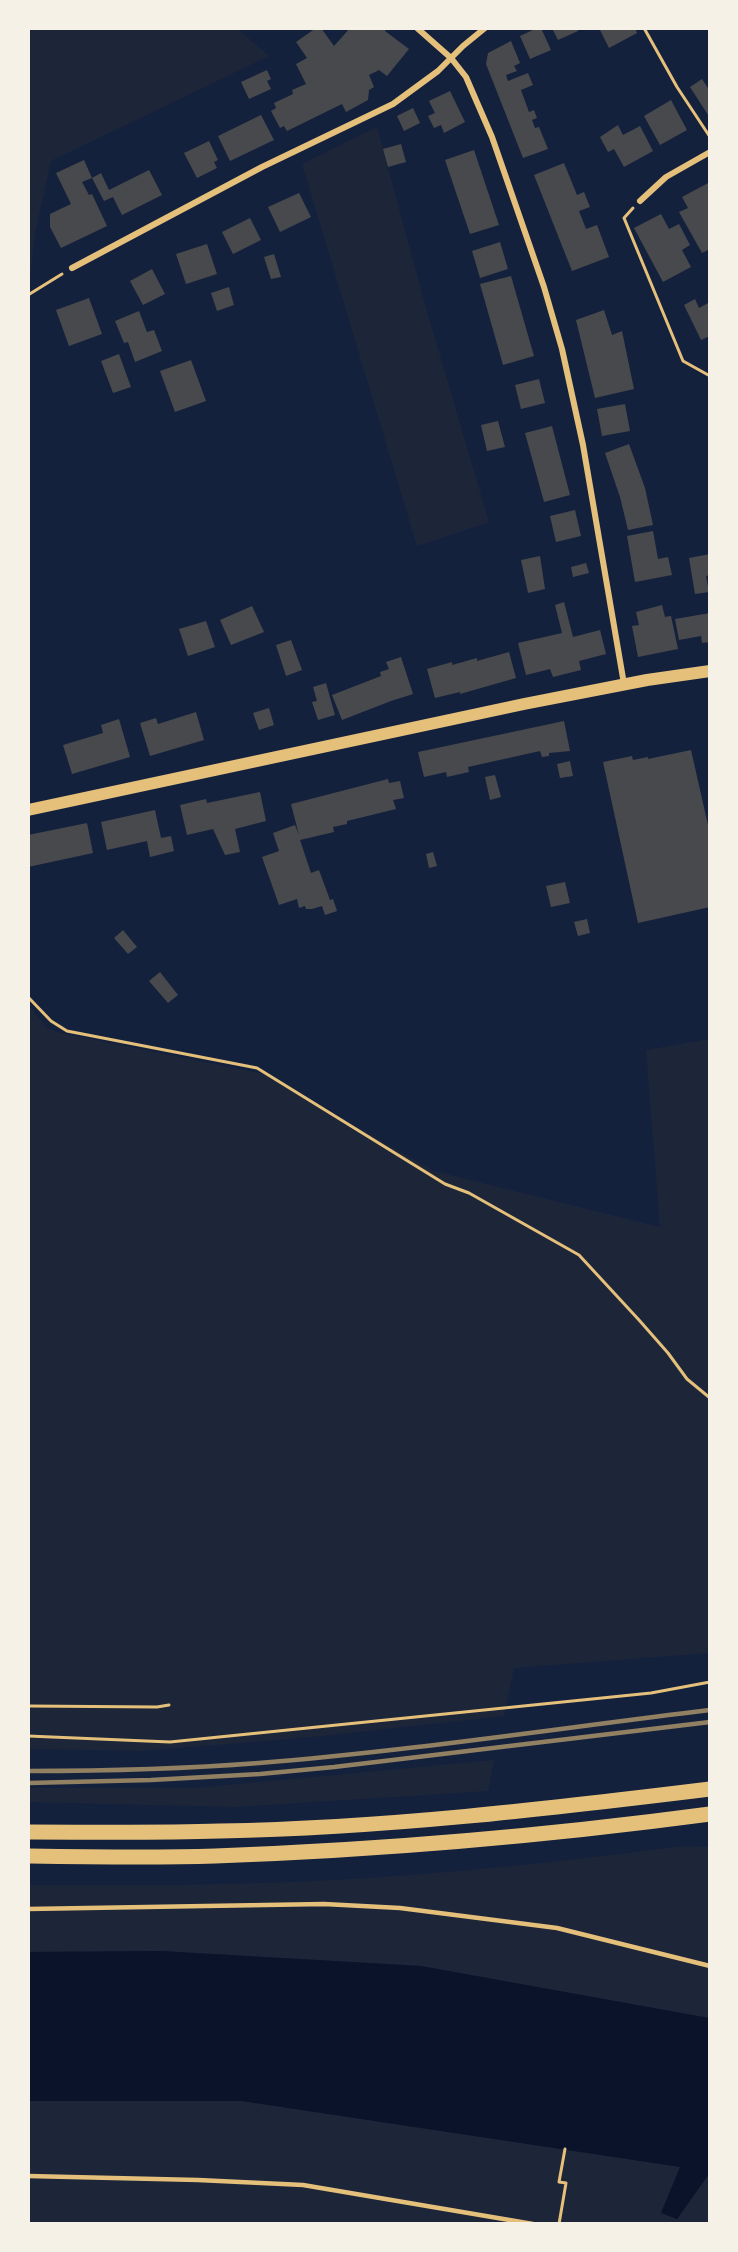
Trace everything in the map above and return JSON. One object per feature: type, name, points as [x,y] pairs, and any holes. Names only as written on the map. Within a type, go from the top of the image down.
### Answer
[{"type":"highway","points":[[28,1832],[221,1831],[357,1824],[473,1816],[710,1789]]},
{"type":"highway","points":[[28,1856],[213,1856],[348,1850],[475,1840],[710,1814]]},
{"type":"highway","points":[[638,1823],[710,1822]]},
{"type":"main road","points":[[28,810],[624,684],[710,671]]},
{"type":"street","points":[[417,28],[451,58],[466,77],[492,137],[544,287],[562,350],[583,445],[624,684]]},
{"type":"street","points":[[72,268],[262,167],[393,104],[438,71],[485,28]]},
{"type":"street","points":[[640,201],[666,177],[710,152]]},
{"type":"lane","points":[[28,1909],[324,1904],[400,1908],[557,1928],[710,1966]]},
{"type":"lane","points":[[28,2176],[303,2185],[533,2223]]},
{"type":"path","points":[[644,28],[677,87],[710,137]]},
{"type":"path","points":[[624,218],[683,361],[710,376]]},
{"type":"path","points":[[28,295],[72,268]]},
{"type":"path","points":[[28,997],[51,1021],[67,1030],[257,1068],[445,1184],[469,1193],[579,1255],[661,1345],[687,1379],[710,1398]]},
{"type":"path","points":[[28,1736],[170,1742],[651,1693],[710,1682]]},
{"type":"path","points":[[28,1706],[157,1707],[169,1705]]},
{"type":"path","points":[[559,2223],[566,2183],[559,2182],[565,2149]]},
{"type":"shaded area","points":[[29,28],[238,29],[269,56],[51,161],[35,234],[29,287]]},
{"type":"shaded area","points":[[377,127],[424,301],[489,522],[417,546],[302,164]]},
{"type":"shaded area","points":[[29,1006],[47,1028],[61,1033],[264,1074],[434,1171],[660,1227],[646,1050],[709,1039],[709,1653],[514,1668],[504,1716],[312,1737],[142,1751],[29,1749]]},
{"type":"shaded area","points":[[494,1760],[488,1791],[235,1807],[29,1802],[29,1788],[196,1788]]},
{"type":"shaded area","points":[[684,1846],[709,1847],[709,2018],[421,1966],[161,1951],[29,1952],[28,1885],[294,1882],[508,1866]]},
{"type":"shaded area","points":[[161,1951],[421,1966],[709,2018],[709,2174],[677,2219],[661,2213],[680,2167],[242,2101],[29,2101],[28,1952]]},
{"type":"shaded area","points":[[28,2101],[242,2101],[681,2167],[661,2213],[677,2219],[709,2174],[709,2223],[29,2223]]},
{"type":"building","points":[[316,28],[321,28],[334,46],[350,28],[387,28],[385,31],[409,49],[387,76],[379,70],[369,75],[374,87],[369,90],[368,100],[346,112],[342,104],[287,131],[284,126],[280,128],[271,111],[276,108],[274,103],[293,94],[292,90],[306,84],[296,64],[307,58],[296,42]]},
{"type":"building","points":[[541,28],[551,50],[530,59],[520,36]]},
{"type":"building","points":[[552,28],[577,28],[578,31],[558,40]]},
{"type":"building","points":[[599,28],[635,28],[637,33],[609,48]]},
{"type":"building","points":[[511,41],[520,63],[514,66],[517,71],[506,75],[508,81],[528,73],[533,85],[521,90],[529,112],[534,110],[537,118],[532,120],[535,128],[539,127],[548,149],[523,158],[486,64],[488,53]]},
{"type":"building","points":[[267,70],[271,79],[267,81],[271,89],[249,99],[241,82]]},
{"type":"building","points":[[702,79],[708,88],[710,87],[710,118],[690,87]]},
{"type":"building","points":[[450,91],[465,122],[444,133],[441,125],[434,128],[428,116],[435,113],[429,101]]},
{"type":"building","points":[[671,100],[687,130],[660,145],[644,116]]},
{"type":"building","points":[[413,108],[420,123],[404,131],[397,116]]},
{"type":"building","points":[[261,115],[274,140],[230,161],[218,136]]},
{"type":"building","points":[[618,125],[623,135],[640,126],[653,151],[624,167],[614,149],[608,152],[600,137]]},
{"type":"building","points":[[209,141],[218,160],[214,162],[217,168],[197,178],[184,153]]},
{"type":"building","points":[[401,144],[406,162],[388,167],[383,149]]},
{"type":"building","points":[[474,150],[499,225],[470,234],[445,160]]},
{"type":"building","points":[[84,160],[92,178],[82,182],[89,195],[92,194],[107,226],[61,248],[50,227],[50,214],[71,204],[56,173]]},
{"type":"building","points":[[564,163],[577,195],[584,192],[590,207],[579,211],[586,229],[597,225],[609,257],[572,271],[534,175]]},
{"type":"building","points":[[149,170],[162,195],[122,215],[113,197],[104,201],[92,178],[101,173],[109,190]]},
{"type":"building","points":[[710,182],[710,249],[702,253],[679,212],[688,208],[682,197]]},
{"type":"building","points":[[299,193],[311,217],[280,232],[268,207]]},
{"type":"building","points":[[661,214],[669,229],[679,224],[690,245],[682,250],[691,267],[663,282],[634,228]]},
{"type":"building","points":[[250,218],[261,240],[233,254],[222,232]]},
{"type":"building","points":[[500,242],[508,269],[480,278],[472,251]]},
{"type":"building","points":[[207,244],[217,274],[186,284],[176,254]]},
{"type":"building","points":[[274,254],[281,277],[271,279],[264,257]]},
{"type":"building","points":[[152,269],[165,294],[143,305],[130,281]]},
{"type":"building","points":[[511,276],[534,356],[503,365],[480,284]]},
{"type":"building","points":[[229,287],[234,305],[217,311],[211,293]]},
{"type":"building","points":[[89,298],[102,334],[69,346],[56,310]]},
{"type":"building","points":[[695,299],[699,308],[710,302],[710,336],[701,340],[684,305]]},
{"type":"building","points":[[604,310],[612,335],[622,331],[634,389],[595,398],[576,320]]},
{"type":"building","points":[[139,311],[147,332],[154,330],[162,351],[135,362],[128,342],[124,343],[115,321]]},
{"type":"building","points":[[119,354],[131,387],[113,393],[101,361]]},
{"type":"building","points":[[191,360],[206,401],[175,412],[160,371]]},
{"type":"building","points":[[539,379],[545,403],[521,409],[515,385]]},
{"type":"building","points":[[625,404],[630,431],[602,436],[597,409]]},
{"type":"building","points":[[498,421],[505,447],[487,451],[481,425]]},
{"type":"building","points":[[552,426],[570,495],[544,502],[525,433]]},
{"type":"building","points":[[629,444],[645,488],[653,525],[628,530],[605,453]]},
{"type":"building","points":[[575,510],[581,536],[556,542],[550,516]]},
{"type":"building","points":[[653,531],[658,559],[668,557],[672,575],[635,582],[627,536]]},
{"type":"building","points":[[710,554],[710,575],[706,576],[709,592],[695,594],[689,558]]},
{"type":"building","points":[[540,556],[545,589],[528,593],[521,560]]},
{"type":"building","points":[[586,563],[589,573],[573,577],[571,567]]},
{"type":"building","points":[[564,602],[573,637],[600,630],[606,654],[579,661],[581,670],[553,677],[550,669],[526,675],[518,643],[562,633],[555,605]]},
{"type":"building","points":[[662,605],[665,617],[671,616],[678,649],[638,657],[632,626],[639,625],[636,612]]},
{"type":"building","points":[[252,606],[264,632],[231,645],[220,620]]},
{"type":"building","points":[[710,613],[710,642],[702,643],[701,636],[679,640],[675,619]]},
{"type":"building","points":[[206,621],[215,647],[188,656],[179,629]]},
{"type":"building","points":[[291,640],[302,670],[286,676],[276,645]]},
{"type":"building","points":[[509,652],[516,678],[460,694],[460,692],[435,698],[427,669],[477,658],[477,661]]},
{"type":"building","points":[[401,657],[413,694],[342,720],[332,695],[381,676],[380,672],[389,669],[386,662]]},
{"type":"building","points":[[326,683],[335,715],[318,720],[312,702],[317,701],[313,687]]},
{"type":"building","points":[[269,708],[274,725],[259,730],[253,713]]},
{"type":"building","points":[[196,712],[204,740],[150,756],[140,723],[156,718],[158,724]]},
{"type":"building","points":[[119,719],[130,757],[72,774],[63,745],[103,733],[101,725]]},
{"type":"building","points":[[564,721],[570,751],[549,753],[549,756],[542,757],[540,751],[468,767],[469,772],[447,777],[446,772],[424,777],[418,752]]},
{"type":"building","points":[[691,750],[710,834],[710,907],[638,923],[603,762],[632,756],[633,760],[648,757],[648,759]]},
{"type":"building","points":[[570,761],[573,776],[560,778],[557,764]]},
{"type":"building","points":[[495,775],[501,797],[490,800],[485,777]]},
{"type":"building","points":[[388,779],[389,783],[400,781],[404,798],[393,800],[396,809],[347,821],[347,824],[333,827],[334,832],[300,840],[311,873],[319,870],[330,900],[333,899],[337,911],[325,915],[322,906],[312,909],[306,909],[305,906],[299,908],[297,899],[279,905],[262,857],[279,851],[273,833],[295,825],[299,835],[291,804]]},
{"type":"building","points":[[260,792],[266,821],[235,829],[240,852],[225,855],[213,829],[187,835],[180,805],[206,799],[207,803]]},
{"type":"building","points":[[155,810],[161,838],[171,836],[174,851],[150,857],[147,841],[107,850],[101,822]]},
{"type":"building","points":[[87,823],[93,853],[28,867],[28,835]]},
{"type":"building","points":[[433,852],[437,866],[429,868],[426,854]]},
{"type":"building","points":[[565,882],[570,903],[551,907],[546,886]]},
{"type":"building","points":[[587,919],[590,933],[578,936],[574,922]]},
{"type":"building","points":[[123,930],[137,947],[128,954],[114,938]]},
{"type":"building","points":[[160,972],[178,995],[168,1003],[149,981]]},
{"type":"railway","points":[[28,1771],[173,1768],[316,1758],[710,1710]]},
{"type":"railway","points":[[28,1783],[260,1774],[710,1722]]}]
